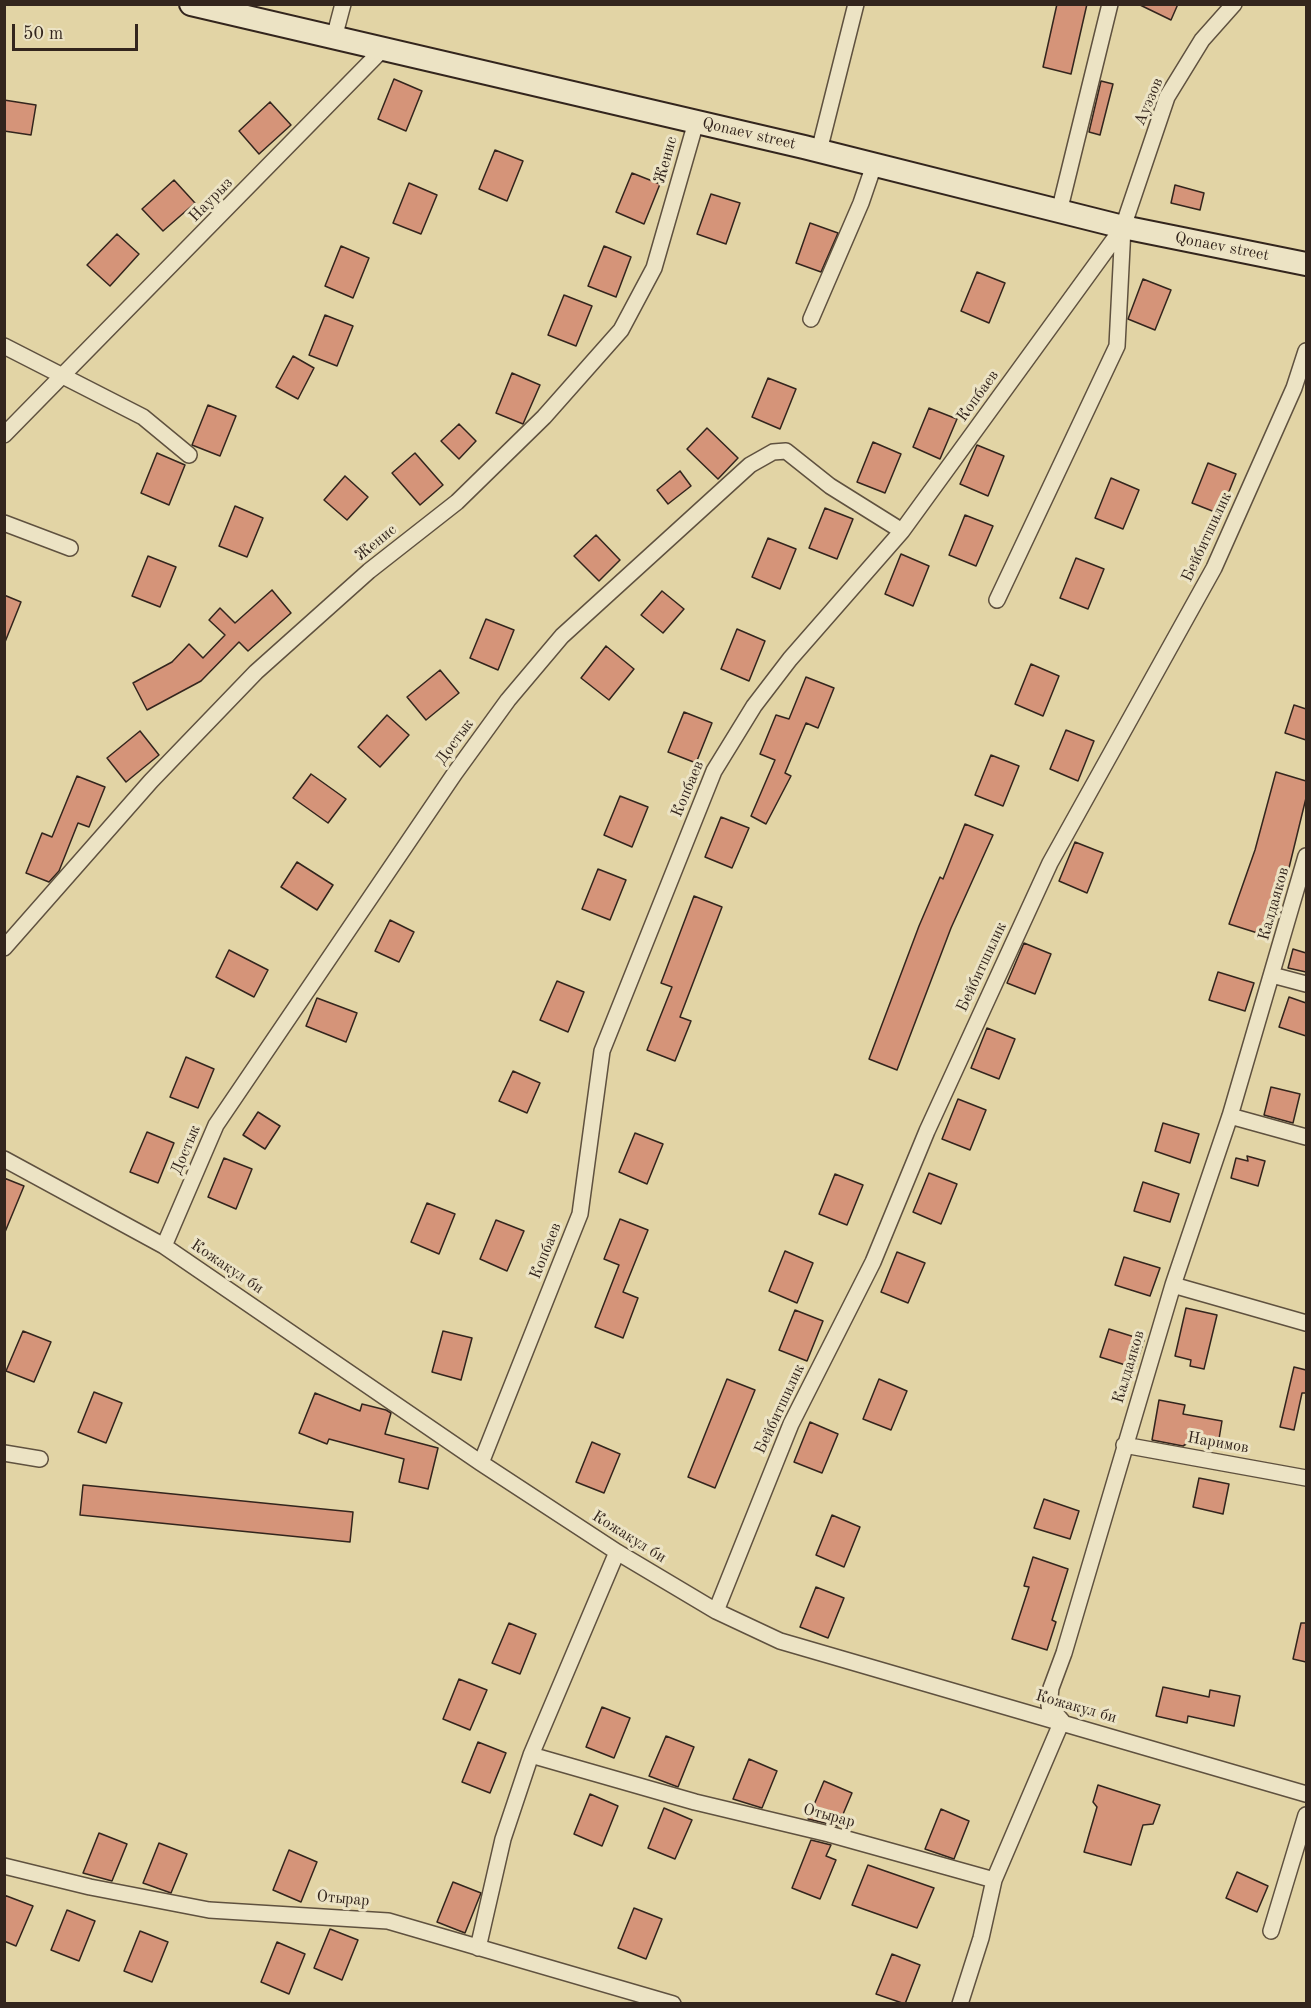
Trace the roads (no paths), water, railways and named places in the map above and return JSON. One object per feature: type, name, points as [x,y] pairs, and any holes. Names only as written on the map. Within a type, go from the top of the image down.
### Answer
[{"type":"main road","name":"Qonaev street","points":[[191,4],[819,151],[1123,227],[1306,264]]},
{"type":"street","points":[[334,38],[343,4]]},
{"type":"street","points":[[819,151],[856,4]]},
{"type":"street","points":[[1059,212],[1110,4]]},
{"type":"street","name":"Ауэзов","points":[[1123,227],[1167,97],[1202,40],[1234,4]]},
{"type":"street","name":"Наурыз","points":[[4,435],[383,49]]},
{"type":"street","name":"Женис","points":[[4,948],[151,781],[256,672],[369,570],[457,502],[544,417],[621,330],[654,268],[696,122]]},
{"type":"street","points":[[811,319],[861,203],[874,165]]},
{"type":"street","points":[[997,600],[1117,346],[1123,227]]},
{"type":"street","name":"Копбаев","points":[[481,1463],[580,1214],[602,1051],[714,771],[754,706],[790,659],[902,531],[1123,227]]},
{"type":"street","points":[[4,346],[143,417],[189,455]]},
{"type":"street","name":"Бейбитшилик","points":[[716,1611],[791,1424],[873,1262],[927,1131],[1050,863],[1214,568],[1294,387],[1306,351]]},
{"type":"street","name":"Достык","points":[[164,1246],[216,1125],[455,773],[508,700],[562,636],[750,465],[773,452],[786,452],[830,486],[902,531]]},
{"type":"street","points":[[4,523],[70,548]]},
{"type":"street","name":"Калдаяков","points":[[1062,1721],[1048,1706],[1051,1688],[1064,1653],[1173,1285],[1230,1116],[1306,856]]},
{"type":"street","points":[[1272,975],[1306,984]]},
{"type":"street","points":[[1230,1116],[1306,1137]]},
{"type":"street","name":"Кожакул би","points":[[4,1159],[164,1246],[481,1463],[616,1552],[716,1611],[780,1641],[1062,1721],[1306,1794]]},
{"type":"street","points":[[1173,1285],[1306,1323]]},
{"type":"street","name":"Наримов","points":[[1124,1445],[1306,1478]]},
{"type":"street","points":[[4,1453],[40,1459]]},
{"type":"street","points":[[478,1948],[503,1839],[531,1755],[616,1552]]},
{"type":"street","points":[[960,2004],[981,1938],[994,1880],[1062,1721]]},
{"type":"street","name":"Отырар","points":[[531,1755],[695,1802],[829,1834],[994,1880]]},
{"type":"street","points":[[1271,1931],[1306,1815]]},
{"type":"street","name":"Отырар","points":[[4,1866],[90,1887],[209,1910],[388,1921],[672,2004]]}]
